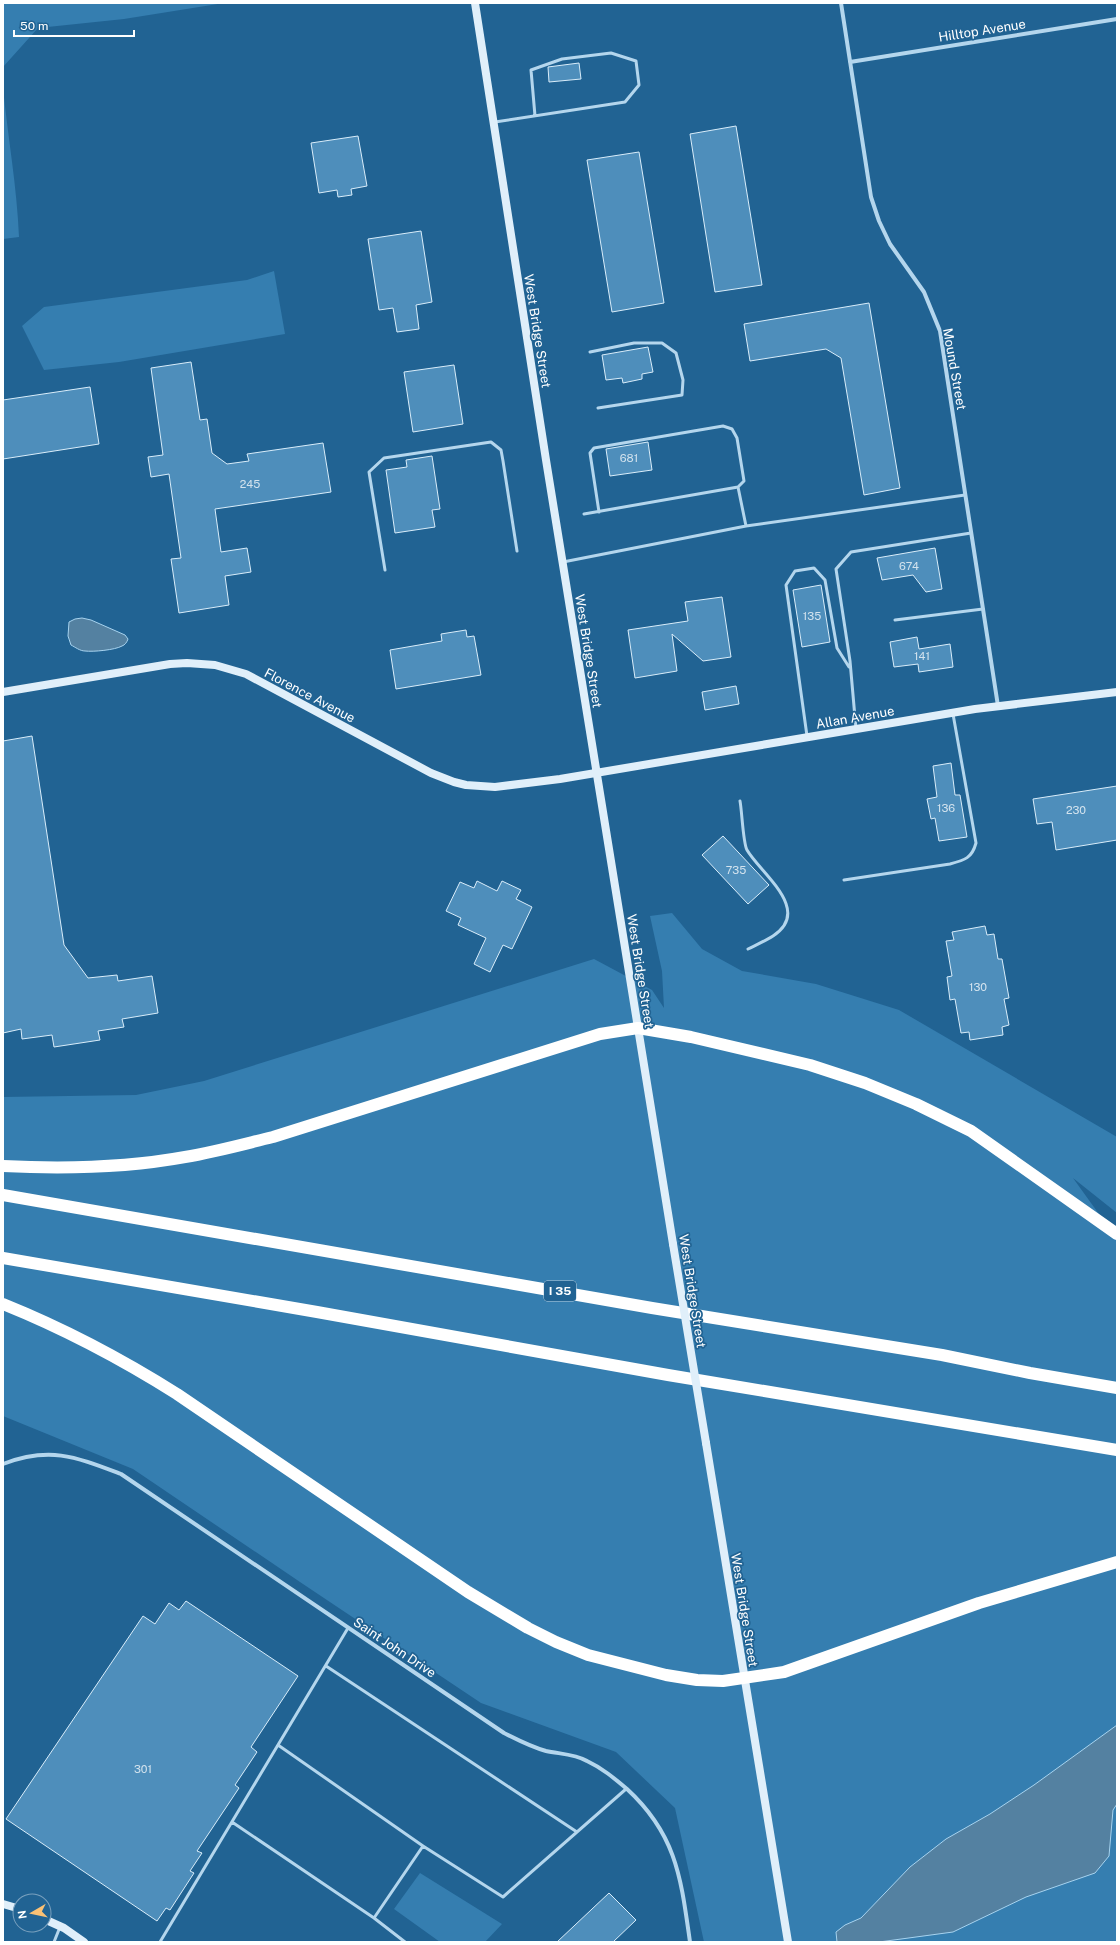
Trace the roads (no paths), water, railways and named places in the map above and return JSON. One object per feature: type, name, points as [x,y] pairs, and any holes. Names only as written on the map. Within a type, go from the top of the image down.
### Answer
[{"type":"highway","points":[[3,1166],[82,1167],[136,1164],[184,1158],[230,1148],[281,1134],[600,1034],[638,1028],[691,1036],[810,1065],[865,1083],[916,1104],[971,1131],[1117,1234]]},
{"type":"highway","name":"I 35","points":[[3,1196],[652,1308],[942,1355],[1030,1373],[1117,1388]]},
{"type":"highway","points":[[3,1258],[317,1312],[668,1375],[1117,1450]]},
{"type":"highway","points":[[3,1304],[82,1338],[131,1365],[196,1407],[468,1592],[528,1628],[556,1642],[588,1655],[666,1675],[697,1680],[722,1681],[745,1679],[784,1672],[979,1603],[1117,1562]]},
{"type":"main road","name":"West Bridge Street","points":[[475,3],[638,1028],[788,1942]]},
{"type":"main road","name":"Florence Avenue","points":[[3,692],[170,664],[202,662],[246,674],[431,773],[466,785],[504,786],[598,772]]},
{"type":"main road","name":"Allan Avenue","points":[[598,772],[952,712],[1117,692]]},
{"type":"main road","points":[[52,1923],[84,1942]]},
{"type":"street","name":"Mound Street","points":[[841,3],[871,197],[879,221],[890,244],[924,292],[940,331],[998,706]]},
{"type":"street","name":"Hilltop Avenue","points":[[850,62],[1117,19]]},
{"type":"street","name":"Saint John Drive","points":[[3,1464],[18,1458],[37,1454],[60,1454],[78,1458],[121,1474],[504,1733],[527,1745],[586,1760],[608,1773],[652,1815],[664,1833],[675,1857],[682,1887],[690,1942]]},
{"type":"lane","points":[[493,122],[534,116],[625,102],[639,85],[636,61],[611,53],[562,59],[531,70],[534,116]]},
{"type":"lane","points":[[590,352],[634,343],[662,343],[676,353],[683,380],[682,396],[598,408]]},
{"type":"lane","points":[[584,514],[599,512],[738,487],[744,481],[737,438],[732,429],[723,426],[594,448],[590,453],[599,512]]},
{"type":"lane","points":[[385,570],[369,472],[384,458],[476,444],[491,442],[501,450],[517,551]]},
{"type":"lane","points":[[738,487],[746,526]]},
{"type":"lane","points":[[563,562],[746,526],[965,495]]},
{"type":"lane","points":[[856,729],[850,669],[836,569],[851,552],[971,533]]},
{"type":"lane","points":[[808,737],[786,585],[795,571],[814,568],[825,580],[837,648],[850,669]]},
{"type":"lane","points":[[895,620],[983,609]]},
{"type":"lane","points":[[844,880],[950,864],[962,861],[971,856],[976,842],[952,712]]},
{"type":"lane","points":[[740,801],[747,849],[778,887],[788,908],[786,923],[774,936],[748,949]]},
{"type":"lane","points":[[160,1942],[348,1628]]},
{"type":"lane","points":[[326,1666],[577,1832]]},
{"type":"lane","points":[[278,1745],[422,1846],[503,1897],[626,1789]]},
{"type":"lane","points":[[232,1822],[374,1918],[405,1942]]},
{"type":"lane","points":[[374,1918],[422,1846]]},
{"type":"lane","points":[[54,1942],[60,1927]]}]
